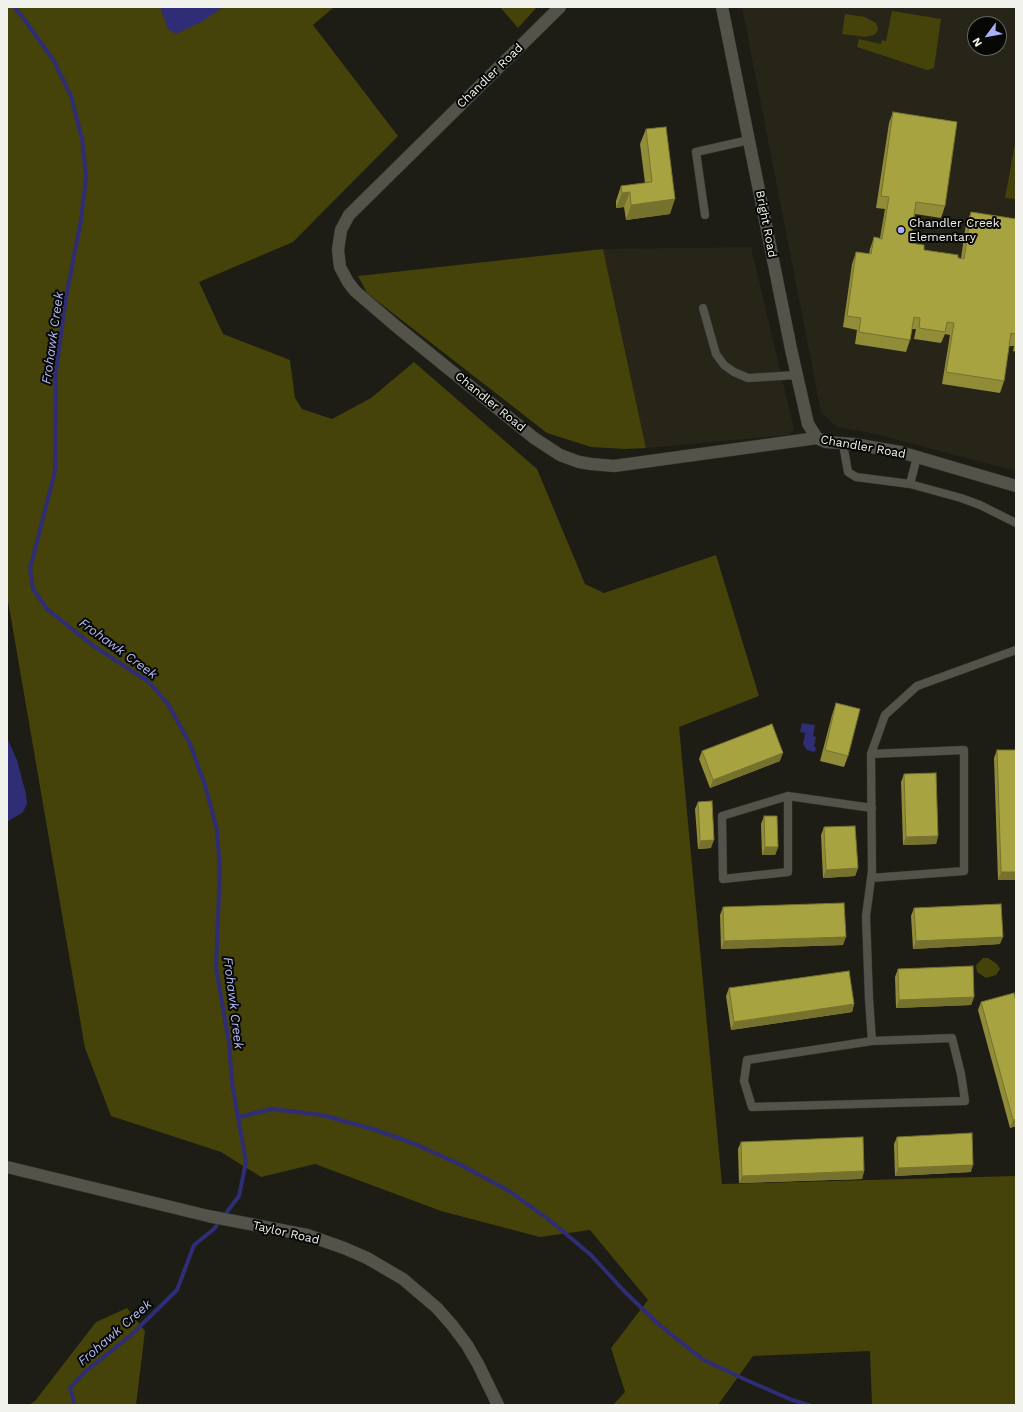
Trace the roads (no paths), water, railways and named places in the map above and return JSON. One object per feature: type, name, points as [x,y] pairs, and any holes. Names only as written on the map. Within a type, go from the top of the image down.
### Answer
[{"type":"street","name":"Chandler Road","points":[[560,7],[349,215],[341,230],[338,250],[340,267],[355,291],[534,438],[560,455],[579,462],[614,466],[817,438],[826,442],[876,447],[917,457],[1016,486]]},
{"type":"street","name":"Bright Road","points":[[722,7],[797,375],[808,424],[817,438]]},
{"type":"street","name":"Taylor Road","points":[[7,1167],[208,1216],[307,1236],[344,1248],[373,1261],[403,1279],[432,1303],[452,1325],[478,1364],[498,1405]]},
{"type":"lane","points":[[705,215],[696,152],[749,140]]},
{"type":"lane","points":[[703,308],[716,354],[724,365],[734,372],[748,378],[797,375]]},
{"type":"lane","points":[[843,444],[848,472],[856,477],[910,484],[961,498],[980,505],[1016,523]]},
{"type":"lane","points":[[910,484],[917,457]]},
{"type":"lane","points":[[872,1041],[868,999],[866,916],[872,871],[871,754],[885,715],[917,686],[1016,650]]},
{"type":"lane","points":[[871,754],[964,750],[964,871],[871,878]]},
{"type":"lane","points":[[788,796],[788,872],[723,879],[722,816],[788,796],[872,808]]},
{"type":"lane","points":[[952,1038],[961,1074],[965,1101],[752,1107],[744,1081],[747,1060],[872,1041],[952,1038]]},
{"type":"waterway","name":"Frohawk Creek","points":[[14,7],[54,61],[71,96],[82,139],[86,177],[81,220],[66,297],[56,371],[55,471],[30,569],[33,589],[47,609],[92,645],[149,682],[168,704],[190,744],[205,785],[217,830],[220,870],[216,968],[229,1043],[232,1083],[246,1162],[239,1196],[214,1229],[194,1245],[177,1290],[130,1336],[87,1370],[70,1388],[75,1405]]},
{"type":"waterway","points":[[239,1117],[272,1109],[322,1115],[376,1130],[415,1144],[461,1165],[509,1191],[552,1222],[591,1255],[624,1291],[656,1322],[702,1359],[792,1400],[809,1405]]},
{"type":"place","name":"Chandler Creek Elementary","points":[[901,230]]}]
